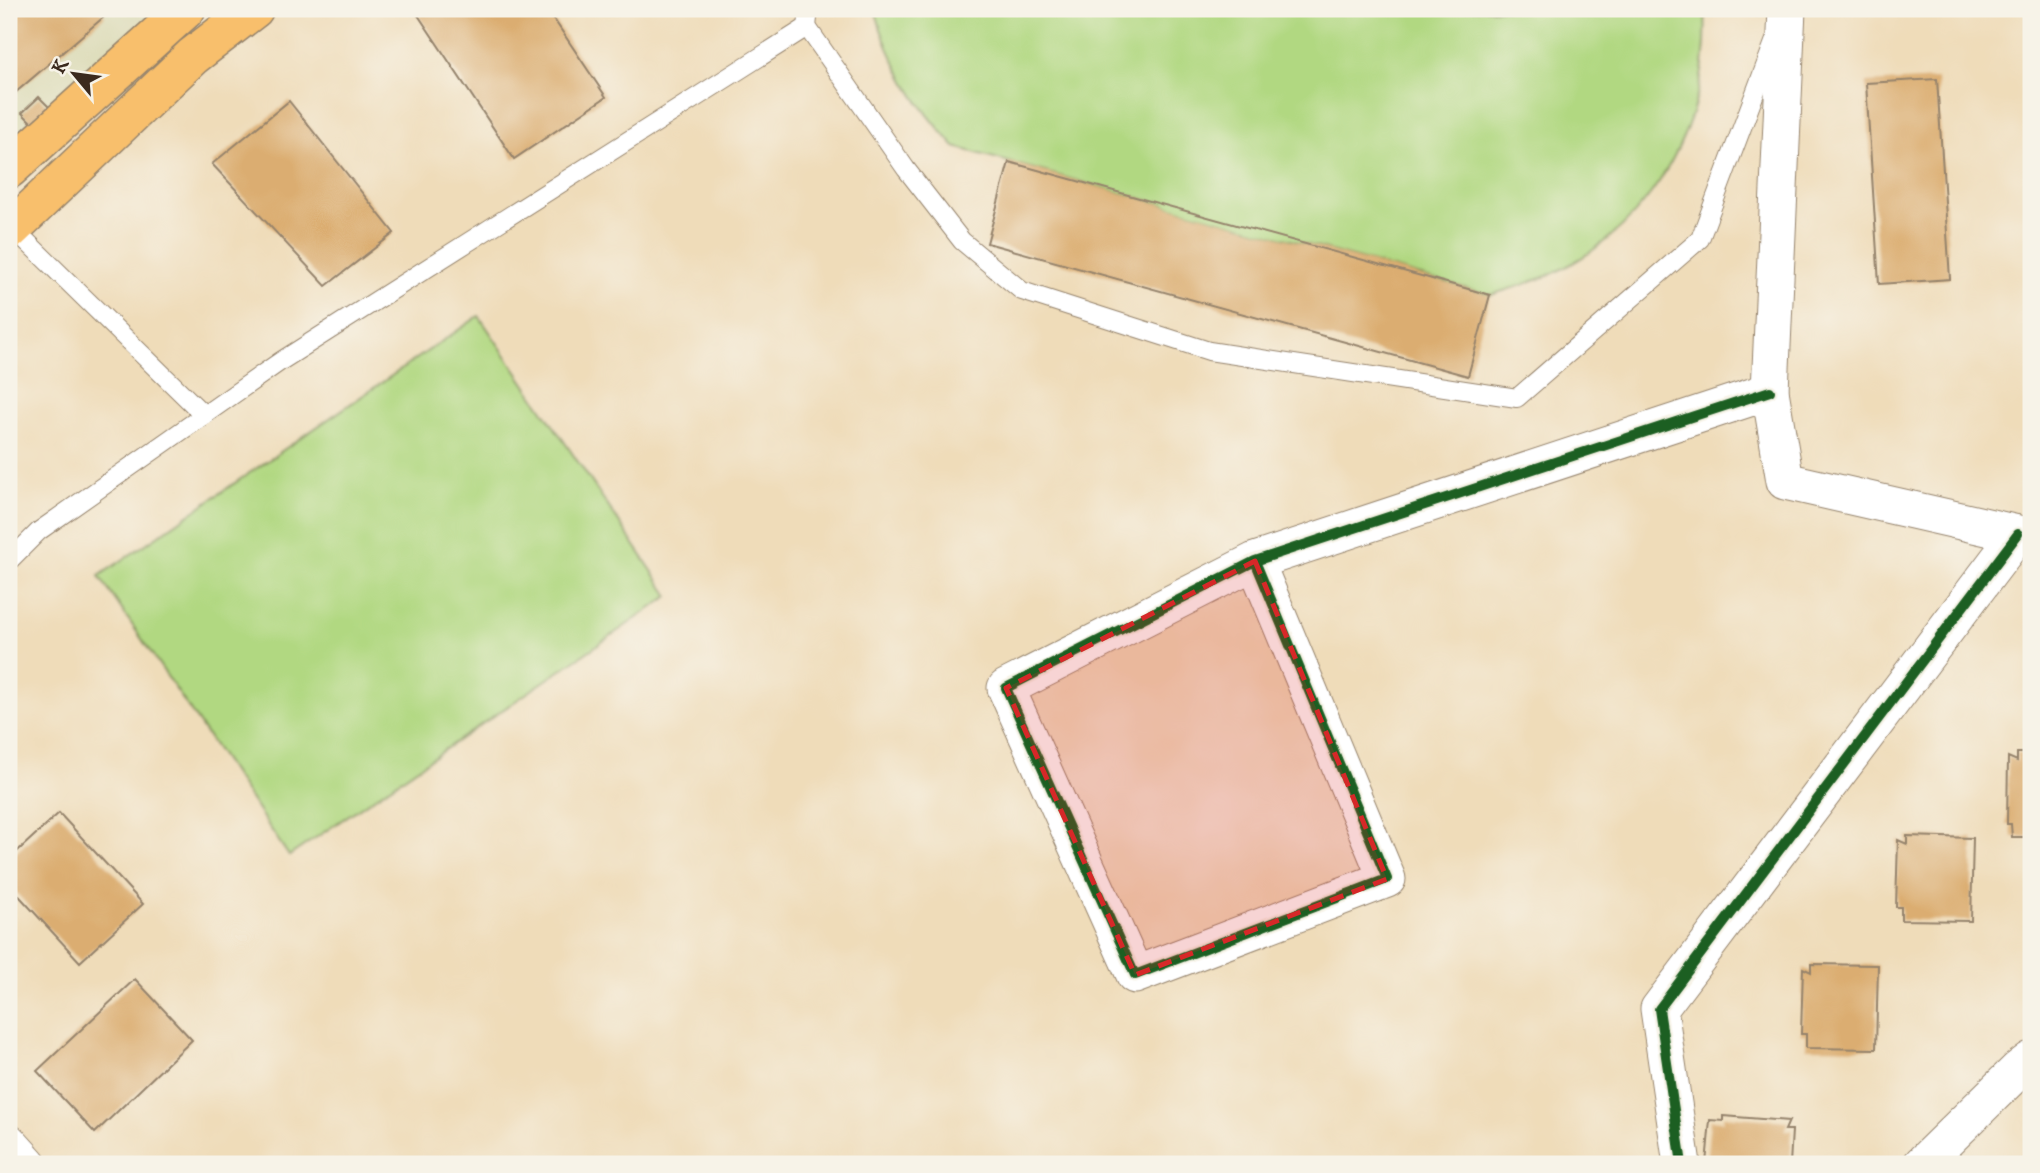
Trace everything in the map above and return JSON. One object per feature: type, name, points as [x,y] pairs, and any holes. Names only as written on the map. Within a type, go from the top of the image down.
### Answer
[{"type":"main road","points":[[11,162],[186,9]]},
{"type":"main road","points":[[11,229],[193,56],[254,9]]},
{"type":"street","points":[[1682,1164],[1659,1009],[2024,535],[1785,481],[1770,391],[1787,9]]},
{"type":"street","points":[[1255,561],[1387,879],[1135,975],[1006,688],[1255,561],[1770,391]]},
{"type":"street","points":[[1922,1164],[2031,1060]]},
{"type":"street","points":[[9,1143],[28,1164]]},
{"type":"lane","points":[[809,9],[807,27],[906,169],[962,241],[1022,290],[1209,351],[1517,398],[1700,239],[1787,9]]},
{"type":"lane","points":[[9,561],[39,531],[281,360],[807,27]]},
{"type":"lane","points":[[11,229],[204,415]]},
{"type":"highlighted area","points":[[1255,561],[1387,879],[1135,975],[1006,688]]},
{"type":"shaded area","points":[[9,9],[142,9],[152,20],[16,148],[9,140]]},
{"type":"green space","points":[[875,9],[1705,9],[1704,50],[1698,90],[1687,128],[1670,163],[1649,196],[1622,226],[1591,251],[1548,276],[1490,295],[955,147],[928,115],[896,66]]},
{"type":"green space","points":[[479,316],[669,596],[289,856],[99,576]]},
{"type":"building","points":[[9,9],[99,9],[105,16],[9,98]]},
{"type":"building","points":[[414,9],[547,9],[606,97],[514,159]]},
{"type":"building","points":[[1937,79],[1950,279],[1879,284],[1866,83]]},
{"type":"building","points":[[39,97],[54,112],[37,128],[22,113]]},
{"type":"building","points":[[289,101],[394,233],[326,286],[212,164]]},
{"type":"building","points":[[1009,162],[1490,295],[1468,376],[987,243]]},
{"type":"building","points":[[2017,753],[2031,753],[2031,837],[2012,837],[2011,824],[2007,824],[2008,757],[2017,761]]},
{"type":"building","points":[[59,813],[143,904],[80,962],[9,885],[9,859]]},
{"type":"building","points":[[1907,836],[1973,838],[1971,921],[1901,920],[1901,907],[1896,907],[1898,840],[1907,844]]},
{"type":"building","points":[[1811,964],[1878,965],[1876,1049],[1806,1048],[1806,1034],[1801,1034],[1803,968],[1811,972]]},
{"type":"building","points":[[135,979],[192,1040],[95,1133],[37,1071]]},
{"type":"building","points":[[1723,1116],[1789,1121],[1785,1130],[1792,1130],[1790,1164],[1706,1164],[1710,1120],[1723,1121]]},
{"type":"cycle path","points":[[1255,561],[1387,879],[1135,975],[1006,688],[1255,561],[1770,391]]},
{"type":"cycle path","points":[[1682,1164],[1659,1009],[2018,534]]}]
